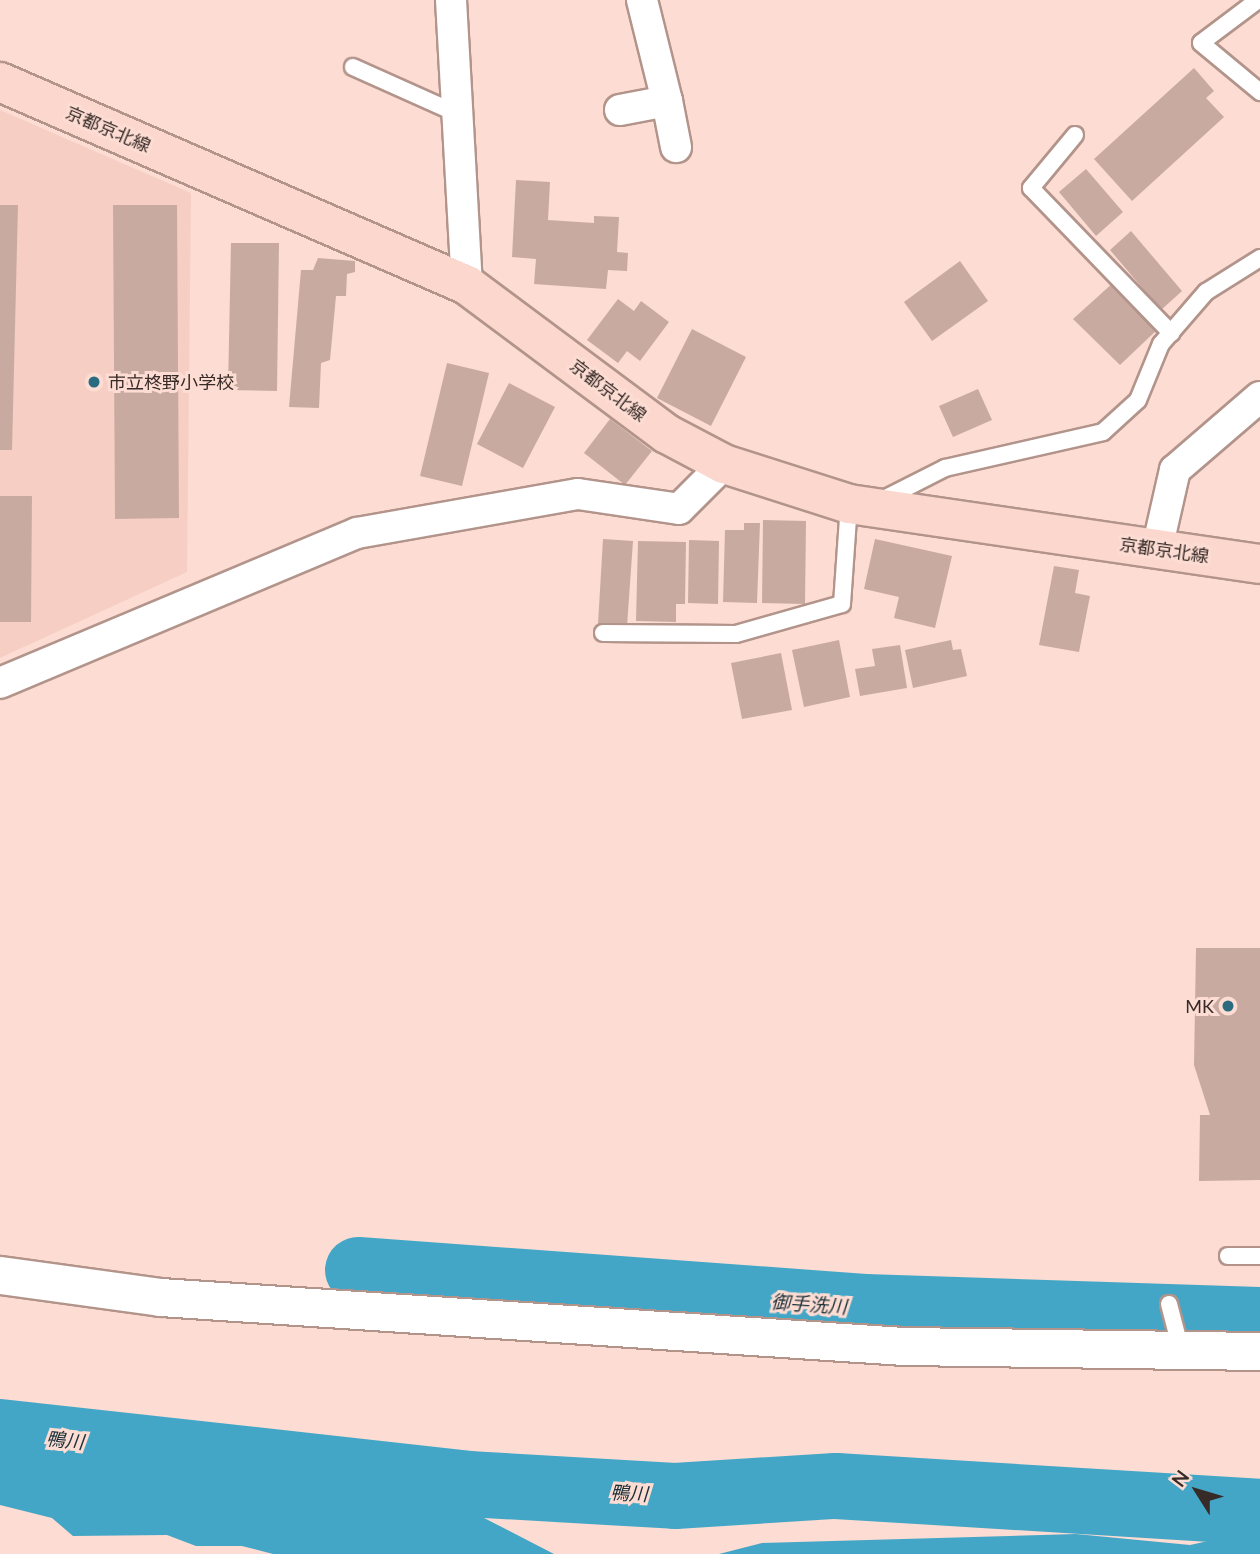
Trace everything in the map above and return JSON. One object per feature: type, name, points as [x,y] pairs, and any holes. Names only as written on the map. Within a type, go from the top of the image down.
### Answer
[{"type":"main road","name":"京都京北線","points":[[0,82],[467,285],[667,434],[724,464],[859,506],[1260,565]]},
{"type":"street","points":[[451,0],[467,285]]},
{"type":"street","points":[[642,0],[676,147]]},
{"type":"street","points":[[620,110],[667,101]]},
{"type":"street","points":[[1157,549],[1175,470],[1260,397]]},
{"type":"street","points":[[0,683],[357,533],[578,494],[679,509],[724,464]]},
{"type":"street","points":[[0,1275],[215,1301],[903,1346],[1181,1353],[1260,1351]]},
{"type":"lane","points":[[1258,0],[1201,43],[1260,92]]},
{"type":"lane","points":[[353,67],[458,114]]},
{"type":"lane","points":[[1075,135],[1031,188],[1171,333]]},
{"type":"lane","points":[[603,633],[736,634],[842,604],[859,506],[945,468],[1103,432],[1138,400],[1171,333],[1206,292],[1260,258]]},
{"type":"lane","points":[[1228,1256],[1260,1256]]},
{"type":"lane","points":[[1169,1304],[1181,1353]]},
{"type":"shaded area","name":"市立柊野小学校","points":[[0,110],[191,193],[187,572],[0,658]]},
{"type":"water","points":[[0,1432],[166,1479],[405,1488],[455,1503],[554,1554],[273,1554],[242,1546],[196,1546],[167,1535],[73,1536],[52,1518],[0,1505]]},
{"type":"water","points":[[1076,1534],[1190,1545],[1236,1535],[1260,1539],[1260,1554],[719,1554],[762,1543]]},
{"type":"building","points":[[1194,68],[1214,91],[1206,98],[1224,117],[1132,201],[1094,159]]},
{"type":"building","points":[[1086,169],[1123,212],[1096,236],[1059,192]]},
{"type":"building","points":[[516,180],[550,182],[548,220],[594,223],[594,216],[619,217],[617,252],[628,253],[627,271],[608,270],[606,289],[534,284],[536,259],[512,257]]},
{"type":"building","points":[[0,205],[18,205],[12,450],[0,450]]},
{"type":"building","points":[[113,205],[177,205],[179,518],[115,519]]},
{"type":"building","points":[[1131,231],[1182,291],[1161,310],[1110,250]]},
{"type":"building","points":[[231,243],[279,243],[277,391],[228,390]]},
{"type":"building","points":[[318,258],[355,261],[355,272],[347,274],[346,296],[336,296],[330,360],[321,363],[319,408],[289,407],[301,270],[313,270]]},
{"type":"building","points":[[960,261],[988,301],[932,341],[904,302]]},
{"type":"building","points":[[1114,282],[1159,328],[1120,365],[1073,319]]},
{"type":"building","points":[[618,299],[634,311],[641,301],[669,322],[640,361],[627,351],[618,363],[587,340]]},
{"type":"building","points":[[692,329],[746,357],[711,426],[657,398]]},
{"type":"building","points":[[447,363],[489,373],[462,486],[420,476]]},
{"type":"building","points":[[509,383],[555,407],[523,468],[477,444]]},
{"type":"building","points":[[978,389],[992,420],[953,437],[939,406]]},
{"type":"building","points":[[610,419],[652,451],[625,485],[584,453]]},
{"type":"building","points":[[0,496],[32,496],[31,622],[0,622]]},
{"type":"building","points":[[763,520],[806,521],[805,604],[762,603]]},
{"type":"building","points":[[744,523],[760,523],[757,603],[723,602],[725,530],[744,530]]},
{"type":"building","points":[[603,539],[633,541],[627,626],[598,624]]},
{"type":"building","points":[[875,539],[952,556],[935,628],[894,618],[899,597],[864,589]]},
{"type":"building","points":[[689,540],[719,541],[718,604],[688,603]]},
{"type":"building","points":[[638,541],[686,542],[685,604],[676,604],[676,622],[636,621]]},
{"type":"building","points":[[1054,566],[1079,570],[1075,593],[1090,596],[1079,652],[1039,645]]},
{"type":"building","points":[[839,640],[850,697],[804,707],[792,650]]},
{"type":"building","points":[[951,640],[953,650],[961,649],[967,676],[913,688],[905,650]]},
{"type":"building","points":[[900,645],[907,688],[860,696],[855,669],[875,666],[872,649]]},
{"type":"building","points":[[781,653],[792,710],[742,719],[731,663]]},
{"type":"building","name":"MK","points":[[1196,948],[1260,948],[1260,1180],[1199,1181],[1200,1115],[1210,1115],[1194,1065]]},
{"type":"waterway","name":"御手洗川","points":[[358,1270],[865,1307],[1260,1320]]},
{"type":"waterway","name":"鴨川","points":[[0,1432],[468,1484],[675,1496],[836,1486],[1260,1512]]},
{"type":"place","name":"市立柊野小学校","points":[[94,382]]},
{"type":"place","name":"MK","points":[[1228,1006]]}]
